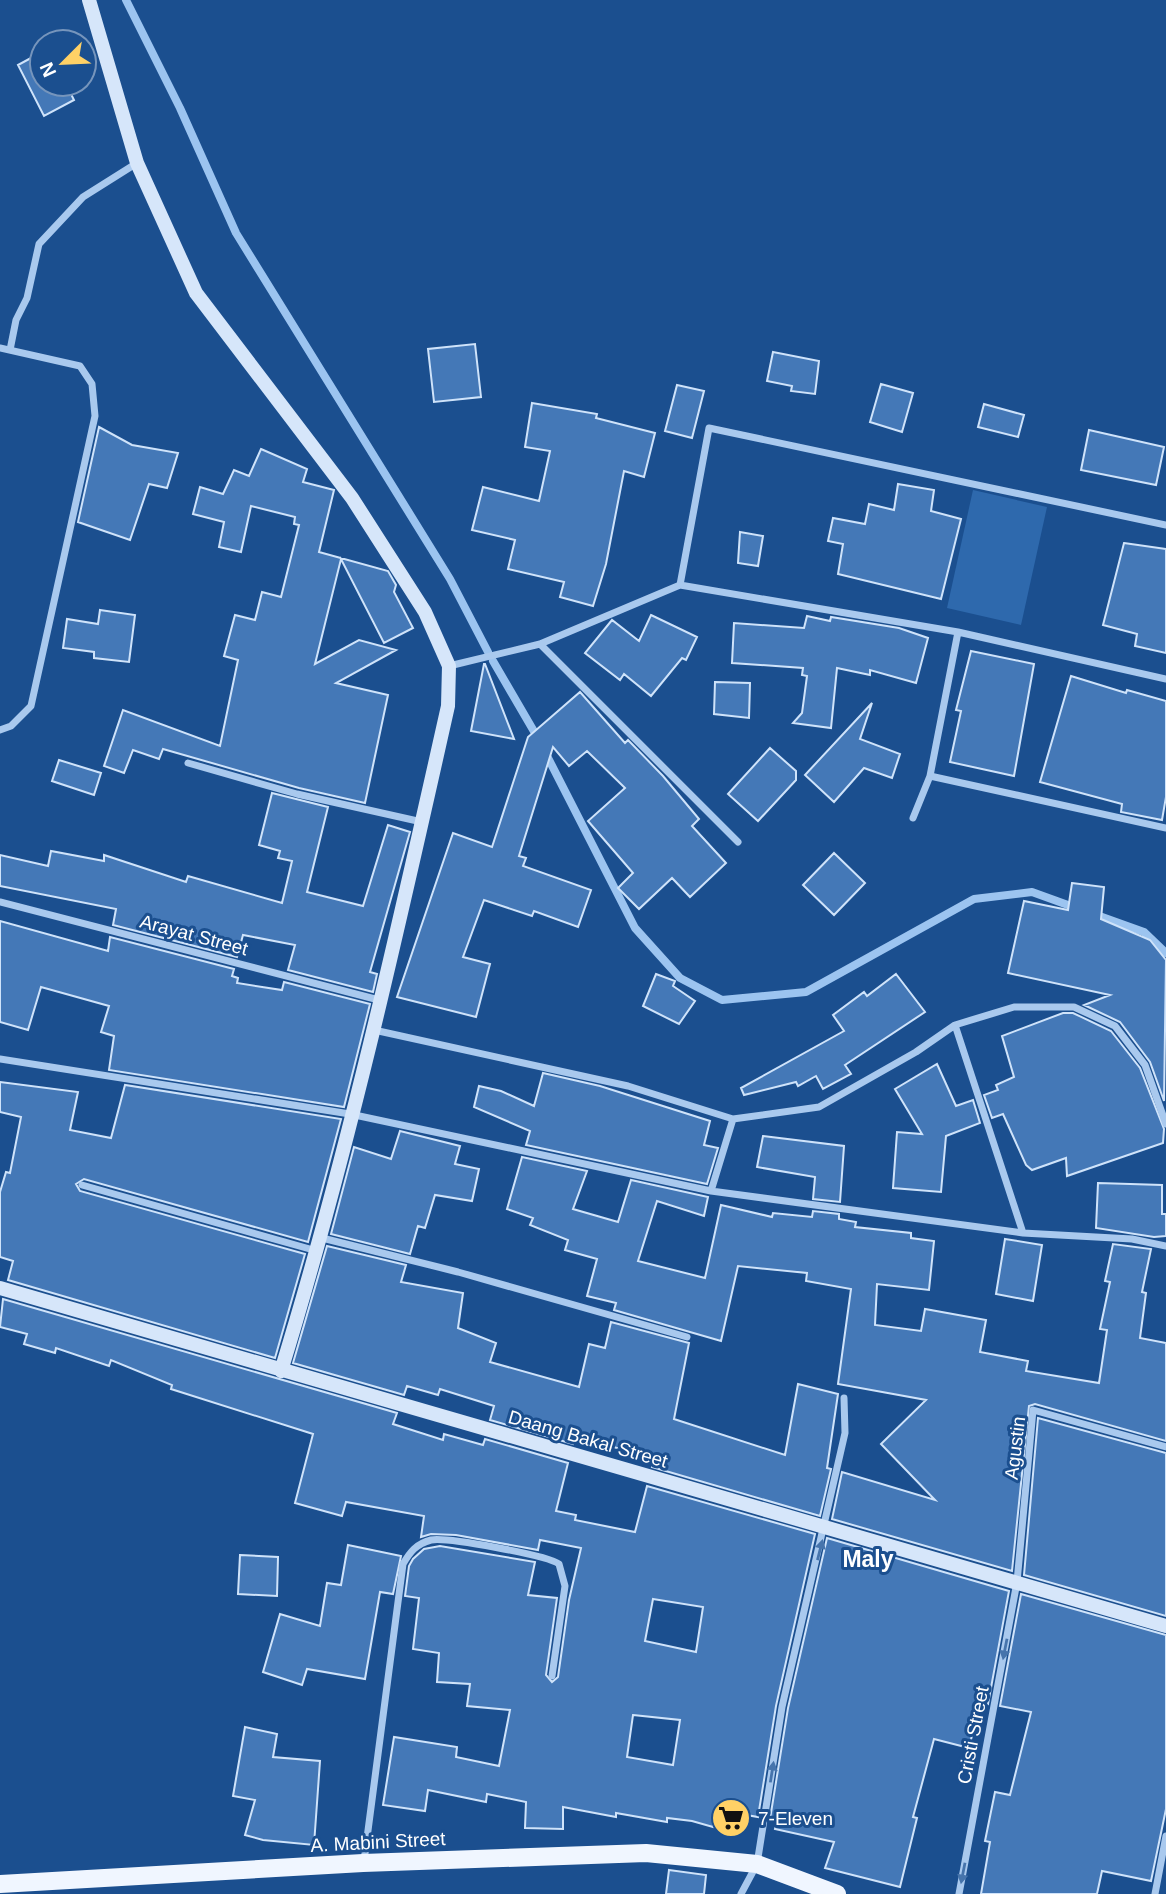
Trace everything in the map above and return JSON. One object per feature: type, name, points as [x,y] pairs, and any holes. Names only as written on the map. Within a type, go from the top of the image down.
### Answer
[{"type":"main road","name":"A. Mabini Street","points":[[0,1884],[363,1863],[646,1853],[757,1864],[837,1894]]},
{"type":"street","points":[[89,0],[137,163],[196,293],[352,498],[425,612],[449,666],[448,706],[380,1000],[320,1245],[281,1371]]},
{"type":"street","points":[[10,350],[16,320],[27,298],[39,244],[83,197],[137,163]]},
{"type":"street","points":[[0,348],[80,366],[92,384],[95,416],[31,706],[11,726],[0,730]]},
{"type":"street","points":[[680,585],[709,428],[1166,524]]},
{"type":"street","points":[[449,666],[540,644],[680,585],[958,632],[1166,679]]},
{"type":"street","points":[[913,818],[930,776],[958,632]]},
{"type":"street","points":[[540,644],[738,842]]},
{"type":"street","points":[[188,763],[296,794],[422,822]]},
{"type":"street","points":[[930,776],[1166,828]]},
{"type":"street","name":"Arayat Street","points":[[0,902],[380,1000]]},
{"type":"street","points":[[372,1029],[628,1086],[733,1119],[819,1107],[887,1069],[955,1025],[1014,1007],[1074,1007],[1115,1026],[1145,1065],[1166,1124]]},
{"type":"street","points":[[955,1025],[1023,1233]]},
{"type":"street","points":[[0,1059],[350,1114],[712,1191],[1023,1233],[1132,1239],[1166,1246]]},
{"type":"street","points":[[712,1191],[733,1119]]},
{"type":"street","points":[[82,1185],[320,1245],[458,1272],[687,1337]]},
{"type":"street","name":"Daang Bakal Street","points":[[0,1288],[1166,1626]]},
{"type":"street","points":[[741,1894],[757,1864],[782,1707],[845,1433],[844,1398]]},
{"type":"street","name":"Agustin","points":[[1017,1582],[1033,1410],[1166,1447]]},
{"type":"street","points":[[363,1863],[403,1564],[412,1548],[432,1539],[540,1555],[559,1564],[565,1587],[552,1676]]},
{"type":"street","name":"Cristi Street","points":[[959,1894],[1017,1582]]},
{"type":"street","points":[[1155,1894],[1166,1836]]},
{"type":"shaded area","points":[[973,490],[1047,507],[1021,625],[947,608]]},
{"type":"building","points":[[28,60],[28,85],[18,65]]},
{"type":"building","points":[[35,98],[73,98],[74,100],[44,116]]},
{"type":"building","points":[[475,344],[481,397],[434,402],[428,349]]},
{"type":"building","points":[[773,352],[819,361],[815,394],[791,391],[792,386],[767,381]]},
{"type":"building","points":[[881,384],[913,393],[902,432],[870,422]]},
{"type":"building","points":[[677,385],[704,391],[692,438],[665,431]]},
{"type":"building","points":[[532,403],[597,414],[596,418],[655,433],[644,477],[624,471],[606,564],[593,606],[560,597],[564,582],[508,569],[515,540],[472,530],[483,487],[539,501],[550,451],[525,447]]},
{"type":"building","points":[[984,404],[1024,415],[1018,437],[978,427]]},
{"type":"building","points":[[99,427],[132,445],[178,453],[167,488],[149,484],[130,540],[78,522]]},
{"type":"building","points":[[1089,430],[1164,447],[1156,485],[1081,470]]},
{"type":"building","points":[[261,449],[307,469],[303,482],[334,490],[319,552],[388,571],[396,585],[394,592],[413,628],[384,643],[341,559],[315,664],[359,640],[396,650],[336,683],[388,695],[365,803],[299,788],[163,749],[159,759],[133,750],[124,773],[104,766],[123,710],[220,746],[238,660],[224,656],[235,615],[255,620],[262,592],[281,597],[299,525],[294,524],[295,517],[251,506],[241,552],[219,547],[224,522],[193,514],[200,487],[223,494],[234,470],[249,476]]},
{"type":"building","points":[[898,484],[934,490],[931,511],[961,519],[941,599],[838,574],[843,544],[828,541],[833,518],[865,524],[869,504],[894,510]]},
{"type":"building","points":[[740,532],[763,536],[758,566],[738,563]]},
{"type":"building","points":[[1124,543],[1166,549],[1166,653],[1135,646],[1137,634],[1103,625]]},
{"type":"building","points":[[100,610],[135,615],[129,662],[94,658],[94,652],[63,648],[67,619],[98,624]]},
{"type":"building","points":[[651,615],[697,637],[686,660],[682,658],[651,696],[624,674],[620,680],[585,653],[612,620],[639,641]]},
{"type":"building","points":[[807,616],[830,621],[831,617],[899,628],[928,638],[916,683],[870,670],[870,675],[837,668],[831,728],[793,723],[802,713],[807,676],[802,675],[803,668],[732,663],[734,623],[804,628]]},
{"type":"building","points":[[971,651],[1034,664],[1014,776],[950,762],[961,711],[956,710]]},
{"type":"building","points":[[485,664],[514,739],[471,731]]},
{"type":"building","points":[[1071,676],[1126,693],[1127,690],[1166,701],[1166,797],[1162,820],[1121,812],[1122,804],[1040,782]]},
{"type":"building","points":[[715,682],[750,683],[749,718],[714,714]]},
{"type":"building","points":[[580,692],[625,743],[628,740],[663,776],[699,819],[692,826],[726,863],[690,897],[672,878],[639,909],[618,888],[633,873],[588,821],[625,788],[587,751],[569,766],[553,747],[519,856],[526,858],[523,866],[591,890],[578,927],[534,911],[532,916],[484,900],[463,957],[490,964],[476,1017],[397,997],[453,833],[492,847],[528,737]]},
{"type":"building","points":[[872,703],[860,739],[900,754],[892,778],[864,768],[834,802],[805,775]]},
{"type":"building","points":[[770,748],[796,771],[796,780],[758,821],[728,794]]},
{"type":"building","points":[[59,760],[101,773],[94,795],[52,781]]},
{"type":"building","points":[[272,793],[328,807],[307,892],[363,906],[388,825],[410,832],[370,972],[377,974],[373,992],[288,970],[295,945],[243,935],[237,957],[113,925],[116,909],[0,886],[0,855],[48,866],[51,851],[104,861],[104,855],[186,882],[188,876],[282,903],[292,861],[278,858],[280,851],[259,845]]},
{"type":"building","points":[[834,853],[865,883],[834,915],[803,885]]},
{"type":"building","points":[[1072,883],[1104,887],[1101,919],[1150,940],[1166,960],[1164,1101],[1150,1062],[1120,1022],[1084,1005],[1110,995],[1008,973],[1024,901],[1068,910]]},
{"type":"building","points":[[0,921],[108,951],[110,937],[234,969],[232,976],[238,978],[237,983],[282,990],[284,982],[370,1004],[344,1107],[109,1070],[114,1036],[101,1032],[109,1006],[41,987],[28,1030],[0,1022]]},
{"type":"building","points":[[656,974],[675,981],[673,986],[695,1001],[679,1024],[643,1006]]},
{"type":"building","points":[[896,974],[925,1012],[845,1065],[851,1074],[823,1089],[816,1076],[798,1086],[796,1082],[744,1095],[741,1088],[844,1031],[833,1015],[864,992],[867,996]]},
{"type":"building","points":[[1063,1013],[1073,1013],[1111,1031],[1140,1068],[1164,1129],[1163,1143],[1067,1176],[1066,1158],[1032,1170],[1026,1165],[1003,1114],[992,1118],[984,1095],[998,1090],[996,1085],[1014,1077],[1002,1036]]},
{"type":"building","points":[[937,1064],[956,1106],[973,1100],[980,1123],[946,1136],[941,1192],[893,1188],[897,1132],[922,1134],[895,1089]]},
{"type":"building","points":[[543,1073],[600,1086],[710,1121],[704,1145],[718,1148],[707,1184],[526,1145],[530,1131],[474,1107],[479,1086],[501,1091],[534,1106]]},
{"type":"building","points":[[0,1082],[78,1092],[70,1130],[111,1138],[125,1085],[341,1119],[308,1242],[84,1179],[76,1184],[80,1191],[305,1254],[275,1358],[8,1280],[13,1261],[0,1257],[0,1192],[6,1172],[10,1173],[21,1117],[0,1112]]},
{"type":"building","points":[[400,1131],[460,1146],[455,1164],[479,1169],[472,1201],[435,1195],[425,1228],[418,1226],[410,1254],[331,1234],[354,1147],[391,1159]]},
{"type":"building","points":[[763,1136],[844,1146],[840,1202],[813,1199],[815,1177],[757,1167]]},
{"type":"building","points":[[522,1157],[587,1171],[573,1209],[618,1222],[631,1180],[708,1197],[704,1216],[657,1201],[638,1261],[705,1278],[721,1205],[772,1217],[773,1213],[812,1217],[813,1211],[839,1214],[839,1219],[856,1222],[855,1227],[911,1233],[911,1238],[934,1241],[929,1290],[877,1284],[875,1325],[921,1331],[925,1309],[986,1320],[980,1352],[1028,1361],[1026,1371],[1099,1383],[1107,1330],[1100,1329],[1110,1282],[1105,1281],[1113,1244],[1151,1249],[1142,1292],[1146,1293],[1140,1338],[1166,1343],[1166,1441],[1035,1404],[1029,1406],[1012,1571],[832,1519],[842,1472],[935,1500],[881,1444],[926,1400],[838,1384],[851,1289],[806,1281],[807,1273],[738,1266],[721,1341],[614,1310],[616,1303],[587,1296],[597,1259],[565,1250],[568,1240],[530,1225],[533,1218],[507,1209]]},
{"type":"building","points":[[1098,1183],[1162,1185],[1162,1214],[1166,1214],[1166,1236],[1154,1237],[1096,1228]]},
{"type":"building","points":[[1005,1239],[1042,1245],[1033,1301],[996,1294]]},
{"type":"building","points":[[327,1246],[406,1265],[401,1282],[463,1293],[458,1328],[496,1343],[490,1362],[579,1387],[589,1344],[605,1348],[611,1322],[689,1343],[674,1419],[785,1455],[798,1384],[838,1394],[827,1468],[831,1469],[820,1516],[652,1467],[654,1459],[631,1452],[575,1436],[573,1444],[490,1420],[494,1406],[440,1389],[438,1395],[407,1386],[404,1395],[293,1363]]},
{"type":"building","points":[[3,1299],[397,1413],[393,1424],[443,1440],[444,1434],[483,1445],[485,1439],[568,1463],[556,1511],[576,1515],[575,1520],[635,1532],[647,1486],[815,1534],[776,1706],[758,1817],[718,1810],[713,1827],[692,1821],[667,1818],[667,1822],[616,1813],[616,1817],[563,1807],[563,1829],[525,1828],[526,1802],[487,1794],[486,1802],[428,1790],[425,1811],[383,1805],[394,1737],[457,1747],[456,1757],[499,1766],[510,1710],[467,1706],[470,1684],[437,1682],[439,1653],[413,1649],[419,1598],[405,1596],[409,1566],[413,1559],[424,1549],[440,1546],[535,1562],[528,1595],[557,1598],[546,1675],[552,1682],[558,1677],[569,1600],[581,1548],[540,1540],[538,1550],[456,1535],[431,1534],[421,1537],[424,1516],[346,1502],[342,1516],[295,1503],[313,1434],[171,1389],[172,1385],[111,1360],[109,1366],[56,1348],[55,1353],[24,1344],[27,1334],[0,1327]],"holes":[[[653,1599],[703,1607],[696,1652],[645,1641]],[[633,1715],[680,1720],[673,1765],[627,1757]]]},
{"type":"building","points":[[1038,1418],[1166,1453],[1166,1616],[1024,1575]]},
{"type":"building","points":[[827,1538],[1009,1591],[988,1704],[980,1702],[969,1748],[934,1739],[913,1817],[917,1818],[900,1887],[825,1868],[834,1842],[775,1829],[777,1820],[770,1819],[788,1708]]},
{"type":"building","points":[[348,1545],[401,1556],[393,1594],[380,1592],[365,1679],[307,1669],[302,1685],[263,1672],[280,1614],[320,1626],[327,1583],[341,1585]]},
{"type":"building","points":[[240,1555],[278,1557],[277,1596],[238,1594]]},
{"type":"building","points":[[1021,1594],[1166,1635],[1166,1809],[1151,1881],[1102,1871],[1097,1894],[981,1894],[990,1842],[985,1841],[995,1792],[1010,1795],[1031,1712],[1000,1706]]},
{"type":"building","points":[[245,1727],[277,1734],[273,1757],[320,1761],[314,1845],[263,1840],[245,1835],[255,1800],[233,1796]]},
{"type":"building","points":[[669,1870],[706,1875],[704,1894],[666,1894]]},
{"type":"waterway","points":[[126,0],[180,108],[236,233],[450,579],[488,652]]},
{"type":"waterway","points":[[493,661],[539,740]]},
{"type":"waterway","points":[[545,752],[635,928],[680,978],[722,1000],[806,992],[974,899],[1032,892],[1079,909]]},
{"type":"waterway","points":[[1091,913],[1144,932],[1166,953]]},
{"type":"place","name":"7-Eleven","points":[[731,1818]]},
{"type":"district","name":"Maly","points":[[868,1559]]}]
